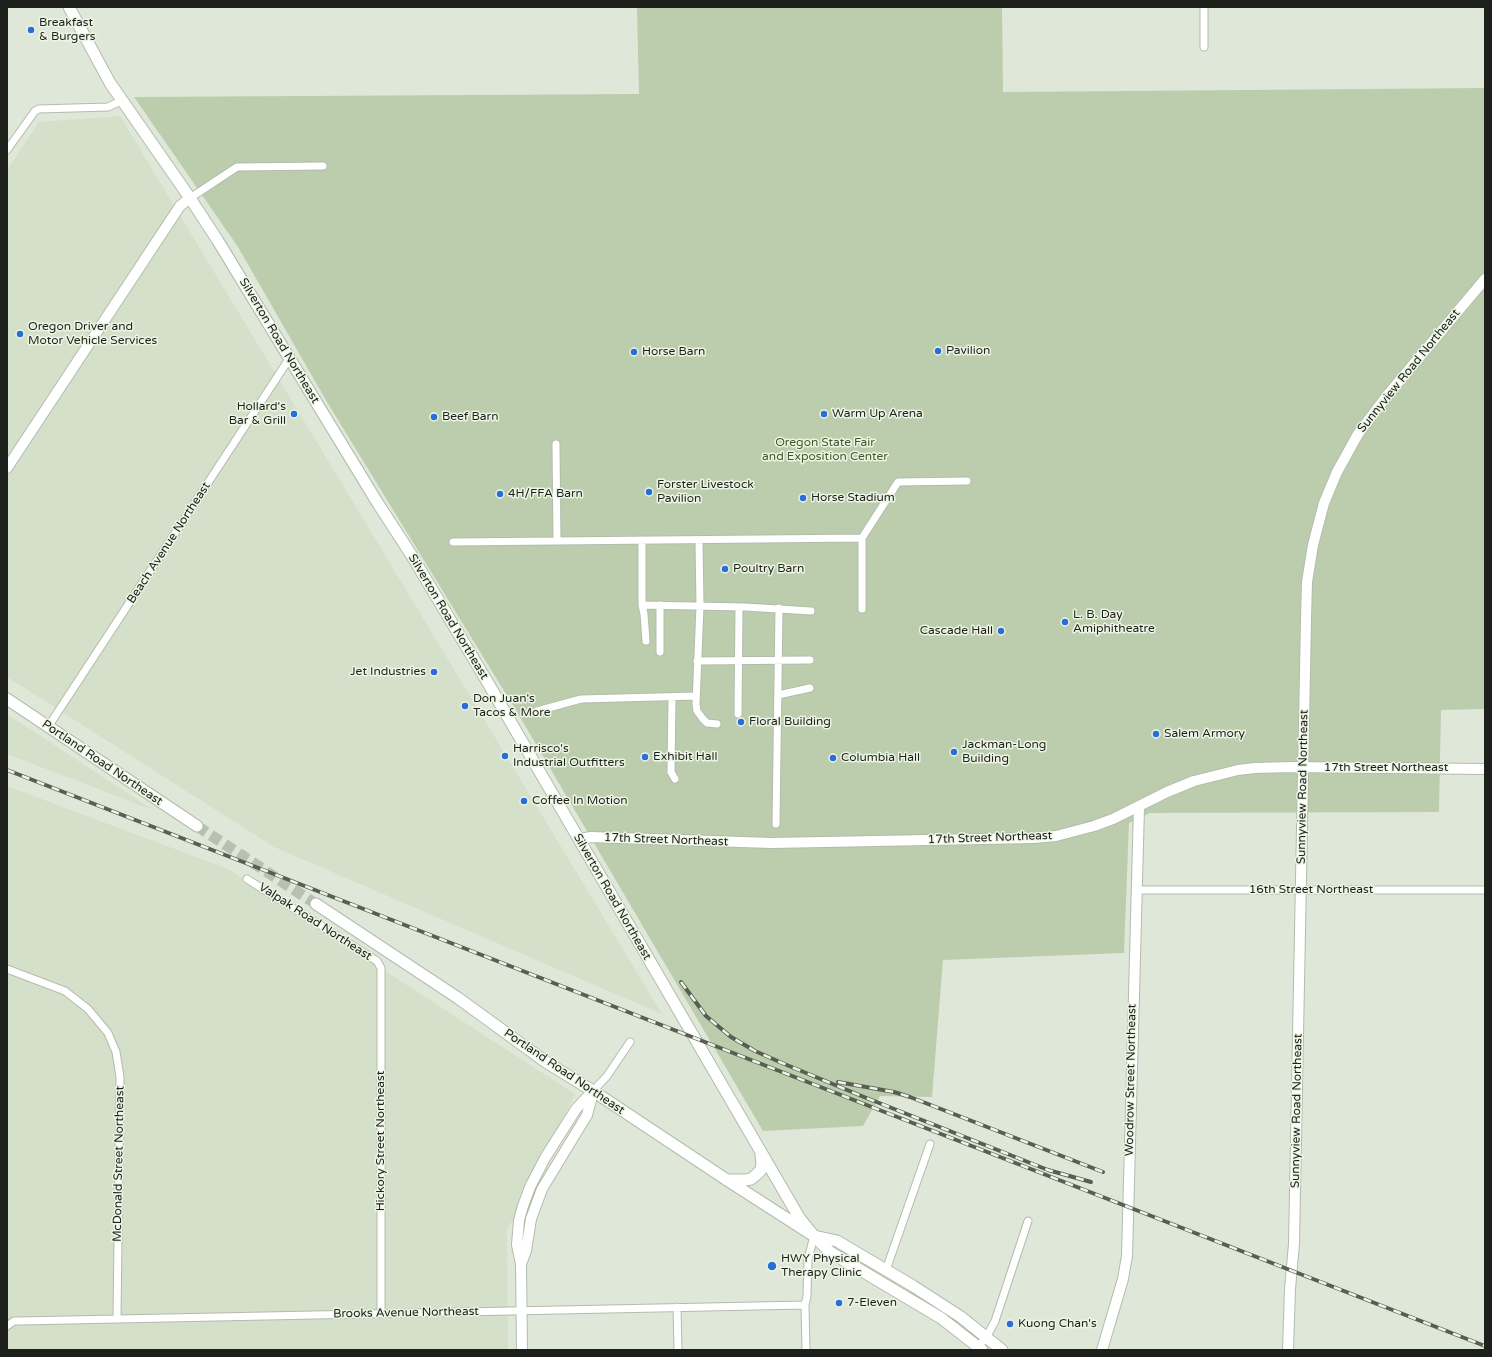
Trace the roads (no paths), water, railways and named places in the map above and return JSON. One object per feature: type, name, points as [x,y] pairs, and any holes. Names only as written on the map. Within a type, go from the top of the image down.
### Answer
[{"type":"main road","name":"Silverton Road Northeast","points":[[69,7],[88,44],[121,101],[190,198],[218,241],[377,502],[412,556],[579,839],[795,1212],[814,1236]]},
{"type":"main road","points":[[7,468],[180,206],[190,198]]},
{"type":"main road","name":"Sunnyview Road Northeast","points":[[1288,1350],[1290,1289],[1294,1244],[1306,619],[1312,545],[1324,503],[1337,472],[1352,444],[1370,417],[1485,279]]},
{"type":"main road","name":"Portland Road Northeast","points":[[7,700],[197,826]]},
{"type":"main road","name":"17th Street Northeast","points":[[579,839],[591,837],[776,843],[1033,838],[1056,836],[1094,826],[1194,781],[1255,768],[1485,769]]},
{"type":"main road","name":"Woodrow Street Northeast","points":[[1102,1350],[1123,1279],[1127,1256],[1138,807]]},
{"type":"main road","name":"Portland Road Northeast","points":[[316,904],[458,998],[546,1062],[593,1091],[726,1180],[814,1236]]},
{"type":"main road","points":[[522,1350],[521,1264],[518,1252],[518,1230],[523,1206],[537,1172],[576,1109],[593,1091]]},
{"type":"main road","points":[[726,1180],[751,1179],[756,1175],[761,1170],[761,1152]]},
{"type":"main road","points":[[814,1236],[837,1241],[939,1302],[986,1336],[1002,1350]]},
{"type":"main road","points":[[814,1236],[830,1252],[941,1318],[980,1348]]},
{"type":"street","points":[[1204,7],[1204,47]]},
{"type":"street","points":[[7,150],[35,111],[39,109],[108,106],[121,101]]},
{"type":"street","points":[[190,198],[237,167],[323,166]]},
{"type":"street","name":"Beach Avenue Northeast","points":[[48,727],[289,359]]},
{"type":"street","points":[[556,444],[558,541]]},
{"type":"street","points":[[862,609],[862,538],[898,482],[967,481]]},
{"type":"street","points":[[453,542],[862,538]]},
{"type":"street","points":[[642,540],[642,605],[646,641]]},
{"type":"street","points":[[699,540],[700,606],[696,696],[698,711],[703,719],[707,723],[717,724]]},
{"type":"street","points":[[642,605],[779,608],[810,611]]},
{"type":"street","points":[[660,605],[660,652]]},
{"type":"street","points":[[738,714],[739,607]]},
{"type":"street","points":[[776,824],[779,608]]},
{"type":"street","points":[[697,661],[810,660]]},
{"type":"street","points":[[778,695],[810,688]]},
{"type":"street","points":[[537,711],[581,699],[696,696]]},
{"type":"street","points":[[672,697],[671,772],[675,779]]},
{"type":"street","name":"Valpak Road Northeast","points":[[248,879],[377,961],[381,968]]},
{"type":"street","name":"16th Street Northeast","points":[[1136,890],[1485,890]]},
{"type":"street","name":"McDonald Street Northeast","points":[[7,968],[65,991],[88,1008],[96,1016],[108,1033],[119,1063],[118,1318]]},
{"type":"street","name":"Hickory Street Northeast","points":[[381,968],[381,1314]]},
{"type":"street","points":[[593,1091],[607,1076],[630,1042]]},
{"type":"street","points":[[886,1270],[930,1144]]},
{"type":"street","points":[[980,1348],[995,1322],[1028,1221]]},
{"type":"street","points":[[806,1350],[805,1305],[807,1296],[808,1259],[814,1236]]},
{"type":"street","name":"Brooks Avenue Northeast","points":[[8,1326],[14,1321],[20,1320],[805,1305]]},
{"type":"street","points":[[677,1308],[678,1350]]},
{"type":"tunnel","points":[[197,826],[316,904]]},
{"type":"railway","points":[[7,770],[1485,1346]]},
{"type":"railway","points":[[681,982],[706,1016],[731,1037],[755,1051],[864,1097],[1048,1170],[1091,1182]]},
{"type":"railway","points":[[838,1082],[894,1092],[910,1097],[1103,1172]]},
{"type":"place","name":"Breakfast & Burgers","points":[[31,30]]},
{"type":"place","name":"Oregon Driver and Motor Vehicle Services","points":[[20,334]]},
{"type":"place","name":"Pavilion","points":[[938,351]]},
{"type":"place","name":"Horse Barn","points":[[634,352]]},
{"type":"place","name":"Hollard's Bar & Grill","points":[[294,414]]},
{"type":"place","name":"Warm Up Arena","points":[[824,414]]},
{"type":"place","name":"Beef Barn","points":[[434,417]]},
{"type":"place","name":"Forster Livestock Pavilion","points":[[649,492]]},
{"type":"place","name":"4H/FFA Barn","points":[[500,494]]},
{"type":"place","name":"Horse Stadium","points":[[803,498]]},
{"type":"place","name":"Poultry Barn","points":[[725,569]]},
{"type":"place","name":"L. B. Day Amiphitheatre","points":[[1065,622]]},
{"type":"place","name":"Cascade Hall","points":[[1001,631]]},
{"type":"place","name":"Jet Industries","points":[[434,672]]},
{"type":"place","name":"Don Juan's Tacos & More","points":[[465,706]]},
{"type":"place","name":"Floral Building","points":[[741,722]]},
{"type":"place","name":"Salem Armory","points":[[1156,734]]},
{"type":"place","name":"Jackman-Long Building","points":[[954,752]]},
{"type":"place","name":"Harrisco's Industrial Outfitters","points":[[505,756]]},
{"type":"place","name":"Exhibit Hall","points":[[645,757]]},
{"type":"place","name":"Columbia Hall","points":[[833,758]]},
{"type":"place","name":"Coffee In Motion","points":[[524,801]]},
{"type":"place","name":"HWY Physical Therapy Clinic","points":[[772,1266]]},
{"type":"place","name":"7-Eleven","points":[[839,1303]]},
{"type":"place","name":"Kuong Chan's","points":[[1010,1324]]},
{"type":"park label","name":"Oregon State Fair and Exposition Center","points":[[825,450]]}]
